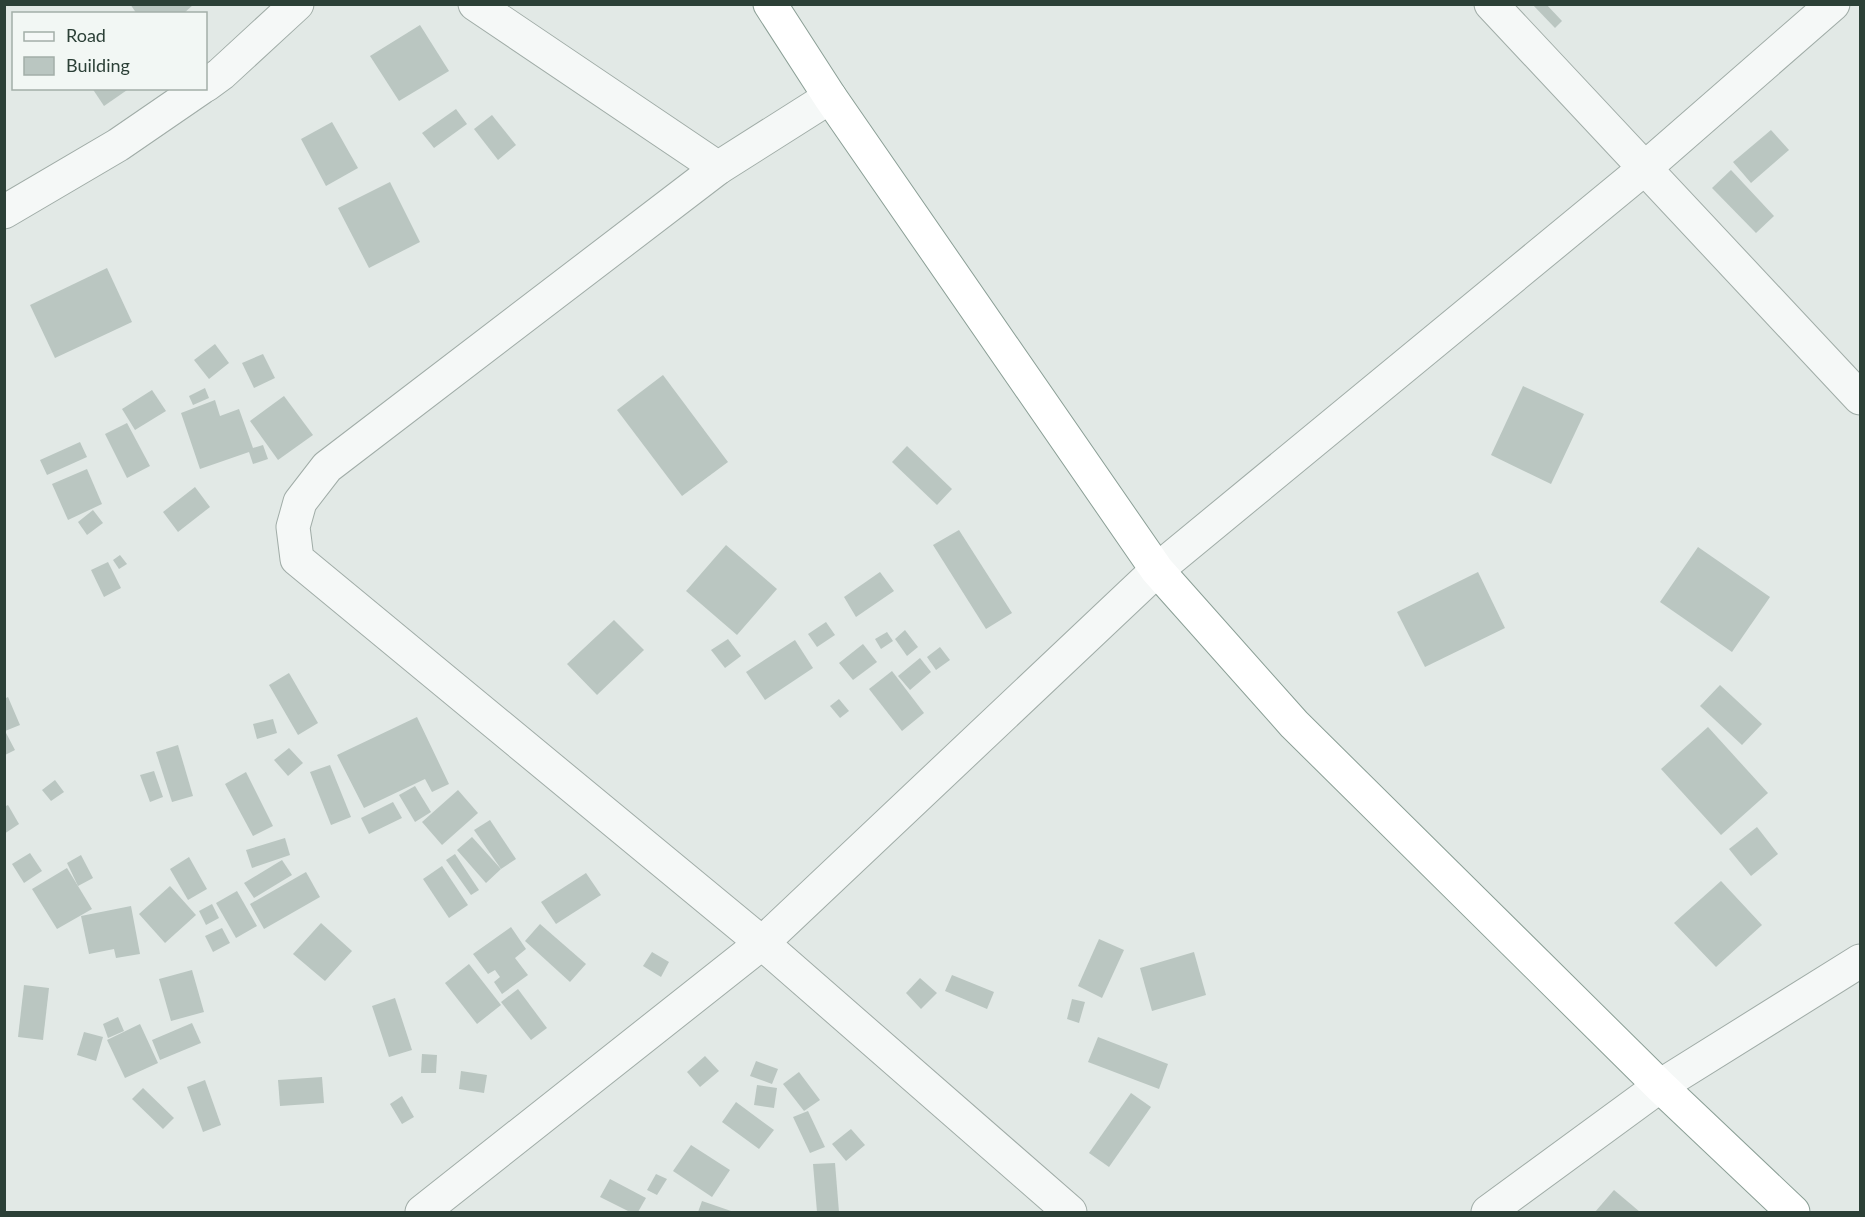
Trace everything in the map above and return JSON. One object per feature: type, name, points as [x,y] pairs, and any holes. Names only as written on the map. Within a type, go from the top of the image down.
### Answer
[{"type":"highway","points":[[770,4],[830,97],[1157,570],[1294,724],[1660,1086],[1793,1212]]},
{"type":"street","points":[[207,84],[297,4]]},
{"type":"street","points":[[475,4],[718,168]]},
{"type":"street","points":[[1491,4],[1860,398]]},
{"type":"street","points":[[422,1212],[762,943],[1157,570],[1644,168],[1833,4]]},
{"type":"street","points":[[4,212],[118,145],[198,90]]},
{"type":"street","points":[[830,97],[718,168],[327,467],[300,502],[293,527],[297,559],[762,943],[1070,1212]]},
{"type":"street","points":[[1488,1212],[1660,1086],[1860,961]]},
{"type":"building","points":[[130,4],[194,4],[185,12],[136,12]]},
{"type":"building","points":[[1532,4],[1546,4],[1562,21],[1555,28]]},
{"type":"building","points":[[420,25],[449,71],[399,101],[370,56]]},
{"type":"building","points":[[93,90],[127,90],[104,106]]},
{"type":"building","points":[[456,109],[467,124],[434,148],[422,133]]},
{"type":"building","points":[[492,115],[516,145],[498,160],[474,129]]},
{"type":"building","points":[[332,122],[358,168],[326,186],[301,139]]},
{"type":"building","points":[[1771,130],[1789,150],[1751,183],[1733,162]]},
{"type":"building","points":[[1731,170],[1774,216],[1756,233],[1712,188]]},
{"type":"building","points":[[390,182],[420,242],[369,268],[338,208]]},
{"type":"building","points":[[107,268],[132,322],[55,358],[30,305]]},
{"type":"building","points":[[215,344],[229,363],[209,379],[194,360]]},
{"type":"building","points":[[263,354],[275,378],[254,388],[242,363]]},
{"type":"building","points":[[663,375],[728,462],[682,496],[617,410]]},
{"type":"building","points":[[1523,386],[1584,414],[1551,484],[1491,455]]},
{"type":"building","points":[[205,388],[209,398],[193,405],[189,396]]},
{"type":"building","points":[[152,390],[166,411],[135,430],[122,409]]},
{"type":"building","points":[[284,396],[313,435],[278,460],[250,421]]},
{"type":"building","points":[[215,400],[220,416],[239,409],[253,448],[263,445],[268,459],[253,464],[249,452],[200,469],[181,413]]},
{"type":"building","points":[[127,423],[150,466],[127,478],[105,434]]},
{"type":"building","points":[[80,442],[87,457],[47,475],[40,460]]},
{"type":"building","points":[[907,446],[952,489],[937,505],[892,462]]},
{"type":"building","points":[[87,469],[102,504],[68,520],[52,484]]},
{"type":"building","points":[[195,487],[210,507],[178,532],[163,512]]},
{"type":"building","points":[[93,510],[103,523],[87,535],[78,522]]},
{"type":"building","points":[[959,530],[1012,613],[986,629],[933,545]]},
{"type":"building","points":[[726,545],[777,589],[737,635],[686,591]]},
{"type":"building","points":[[1698,547],[1770,597],[1732,652],[1660,602]]},
{"type":"building","points":[[120,555],[127,564],[119,569],[113,560]]},
{"type":"building","points":[[108,562],[121,588],[104,597],[91,570]]},
{"type":"building","points":[[880,572],[894,591],[856,617],[844,597]]},
{"type":"building","points":[[1478,572],[1505,628],[1425,667],[1397,612]]},
{"type":"building","points":[[614,620],[644,650],[597,695],[567,664]]},
{"type":"building","points":[[826,622],[835,635],[817,647],[808,634]]},
{"type":"building","points":[[905,630],[918,647],[907,656],[895,639]]},
{"type":"building","points":[[887,632],[893,641],[881,649],[875,639]]},
{"type":"building","points":[[728,639],[741,656],[725,668],[711,650]]},
{"type":"building","points":[[795,640],[813,668],[765,700],[746,672]]},
{"type":"building","points":[[863,644],[877,662],[853,680],[839,663]]},
{"type":"building","points":[[940,647],[950,660],[936,670],[927,657]]},
{"type":"building","points":[[920,658],[931,672],[910,690],[898,676]]},
{"type":"building","points":[[892,671],[924,713],[902,731],[869,689]]},
{"type":"building","points":[[289,673],[318,723],[298,735],[269,685]]},
{"type":"building","points":[[1720,685],[1762,724],[1742,745],[1700,706]]},
{"type":"building","points":[[8,697],[20,725],[5,731],[15,750],[5,755],[4,699]]},
{"type":"building","points":[[839,699],[849,711],[840,718],[830,706]]},
{"type":"building","points":[[417,717],[449,784],[432,792],[425,779],[364,808],[337,755]]},
{"type":"building","points":[[273,719],[277,733],[257,739],[253,724]]},
{"type":"building","points":[[1708,727],[1768,793],[1721,835],[1661,769]]},
{"type":"building","points":[[178,745],[193,796],[172,802],[156,752]]},
{"type":"building","points":[[289,748],[303,763],[288,776],[274,760]]},
{"type":"building","points":[[330,765],[351,817],[331,825],[310,772]]},
{"type":"building","points":[[154,771],[163,797],[150,802],[140,775]]},
{"type":"building","points":[[246,772],[273,826],[253,836],[225,784]]},
{"type":"building","points":[[55,780],[64,792],[51,801],[42,790]]},
{"type":"building","points":[[415,786],[431,812],[415,822],[399,795]]},
{"type":"building","points":[[458,790],[478,813],[442,845],[422,822]]},
{"type":"building","points":[[393,802],[402,818],[369,834],[361,818]]},
{"type":"building","points":[[8,805],[19,824],[4,834],[4,807]]},
{"type":"building","points":[[490,820],[516,859],[501,869],[474,830]]},
{"type":"building","points":[[1757,827],[1778,854],[1751,876],[1729,849]]},
{"type":"building","points":[[472,837],[501,869],[486,883],[457,850]]},
{"type":"building","points":[[285,838],[290,855],[252,868],[246,850]]},
{"type":"building","points":[[30,853],[42,871],[24,883],[12,864]]},
{"type":"building","points":[[455,854],[479,890],[471,895],[446,860]]},
{"type":"building","points":[[81,855],[93,878],[78,886],[67,863]]},
{"type":"building","points":[[189,857],[207,889],[188,900],[170,869]]},
{"type":"building","points":[[282,860],[292,875],[254,898],[244,883]]},
{"type":"building","points":[[442,866],[468,905],[449,918],[423,879]]},
{"type":"building","points":[[67,868],[92,909],[57,929],[32,889]]},
{"type":"building","points":[[306,872],[320,897],[264,929],[250,904]]},
{"type":"building","points":[[586,873],[601,895],[556,924],[541,902]]},
{"type":"building","points":[[1721,881],[1762,925],[1716,967],[1674,923]]},
{"type":"building","points":[[170,886],[196,915],[165,943],[139,914]]},
{"type":"building","points":[[237,891],[257,926],[236,938],[216,903]]},
{"type":"building","points":[[212,904],[219,918],[206,925],[199,911]]},
{"type":"building","points":[[131,906],[140,954],[116,958],[114,949],[89,954],[81,916]]},
{"type":"building","points":[[321,923],[352,951],[325,981],[293,954]]},
{"type":"building","points":[[540,924],[586,964],[570,982],[525,941]]},
{"type":"building","points":[[511,927],[526,949],[515,958],[528,975],[502,994],[494,982],[500,977],[495,970],[488,974],[473,954]]},
{"type":"building","points":[[222,928],[230,943],[213,952],[205,936]]},
{"type":"building","points":[[1099,939],[1124,950],[1102,998],[1078,986]]},
{"type":"building","points":[[652,952],[669,962],[661,977],[643,966]]},
{"type":"building","points":[[1194,952],[1206,995],[1152,1011],[1140,968]]},
{"type":"building","points":[[469,964],[501,1005],[477,1024],[445,983]]},
{"type":"building","points":[[192,970],[204,1012],[171,1021],[159,979]]},
{"type":"building","points":[[952,975],[994,992],[987,1009],[945,991]]},
{"type":"building","points":[[920,978],[937,993],[921,1009],[906,993]]},
{"type":"building","points":[[24,985],[49,988],[43,1040],[18,1037]]},
{"type":"building","points":[[518,989],[547,1028],[531,1040],[501,1002]]},
{"type":"building","points":[[395,998],[412,1050],[389,1057],[372,1006]]},
{"type":"building","points":[[1072,999],[1085,1002],[1079,1023],[1067,1019]]},
{"type":"building","points":[[118,1017],[124,1031],[108,1038],[103,1024]]},
{"type":"building","points":[[192,1023],[201,1043],[160,1060],[152,1040]]},
{"type":"building","points":[[140,1024],[158,1063],[125,1078],[107,1040]]},
{"type":"building","points":[[84,1032],[103,1037],[96,1061],[77,1055]]},
{"type":"building","points":[[1098,1037],[1168,1064],[1159,1089],[1088,1062]]},
{"type":"building","points":[[422,1054],[437,1055],[436,1073],[421,1073]]},
{"type":"building","points":[[705,1056],[719,1071],[700,1087],[687,1072]]},
{"type":"building","points":[[756,1061],[778,1069],[772,1084],[750,1076]]},
{"type":"building","points":[[461,1071],[487,1075],[484,1093],[459,1089]]},
{"type":"building","points":[[799,1072],[820,1100],[804,1111],[783,1084]]},
{"type":"building","points":[[322,1077],[324,1103],[280,1106],[278,1080]]},
{"type":"building","points":[[205,1080],[221,1125],[203,1132],[187,1087]]},
{"type":"building","points":[[757,1085],[777,1088],[774,1108],[754,1105]]},
{"type":"building","points":[[143,1088],[174,1118],[163,1129],[132,1099]]},
{"type":"building","points":[[1131,1093],[1151,1107],[1109,1167],[1089,1153]]},
{"type":"building","points":[[402,1096],[414,1117],[402,1124],[390,1104]]},
{"type":"building","points":[[736,1102],[774,1130],[759,1149],[722,1122]]},
{"type":"building","points":[[808,1111],[825,1147],[810,1153],[793,1117]]},
{"type":"building","points":[[851,1129],[865,1145],[846,1161],[832,1144]]},
{"type":"building","points":[[691,1145],[730,1170],[712,1197],[673,1171]]},
{"type":"building","points":[[835,1163],[839,1212],[817,1212],[813,1164]]},
{"type":"building","points":[[656,1174],[667,1179],[657,1195],[647,1190]]},
{"type":"building","points":[[610,1179],[646,1198],[638,1212],[630,1212],[600,1197]]},
{"type":"building","points":[[1614,1190],[1640,1212],[1595,1212]]},
{"type":"building","points":[[702,1201],[734,1212],[698,1212]]}]
